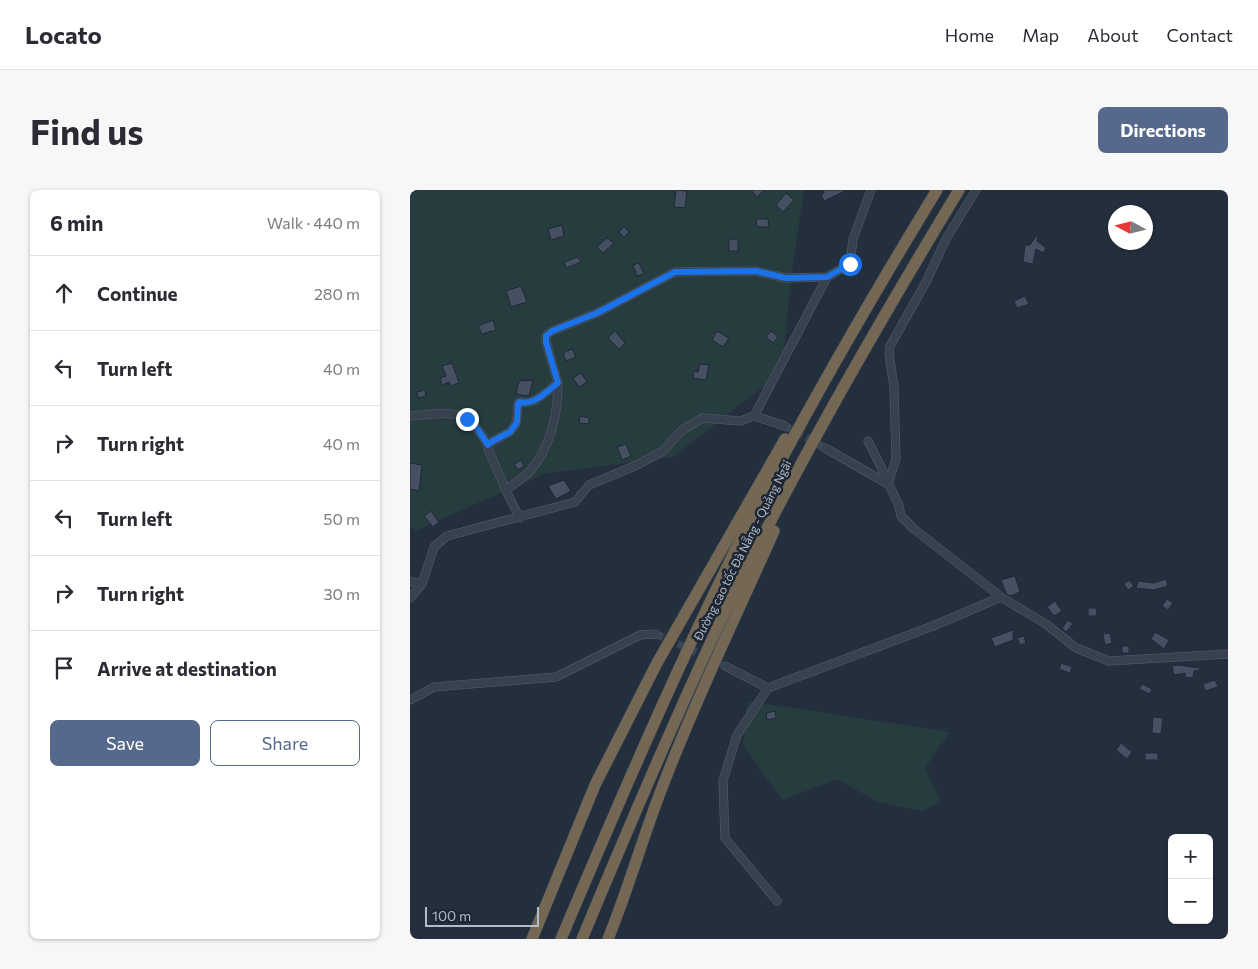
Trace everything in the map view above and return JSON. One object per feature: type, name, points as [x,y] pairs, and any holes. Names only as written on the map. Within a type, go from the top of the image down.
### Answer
[{"type":"highway","name":"Đường cao tốc Đà Nẵng - Quảng Ngãi","points":[[561,939],[661,707],[706,610],[783,457],[872,296],[937,190]]},
{"type":"highway","name":"Đường cao tốc Đà Nẵng - Quảng Ngãi","points":[[582,939],[678,714],[719,626],[824,420],[890,304],[960,190]]},
{"type":"highway","points":[[532,939],[595,785],[657,663],[799,413],[872,296]]},
{"type":"highway","points":[[608,939],[624,899],[666,776],[710,673],[824,420]]},
{"type":"street","points":[[506,490],[531,470],[545,447],[557,412],[558,383],[546,342],[546,336],[552,331],[597,313],[675,272],[756,271],[786,278],[827,277],[850,264],[853,239],[871,190]]},
{"type":"street","points":[[888,484],[896,458],[894,387],[889,354],[890,346],[926,282],[946,239],[976,190]]},
{"type":"street","points":[[754,416],[827,277]]},
{"type":"street","points":[[488,445],[510,432],[517,422],[519,402],[524,404],[532,402],[558,383]]},
{"type":"street","points":[[410,416],[448,413],[460,415],[474,424],[488,445],[488,449],[520,518]]},
{"type":"street","points":[[410,598],[422,584],[434,547],[446,536],[575,502],[589,486],[637,465],[663,451],[682,430],[703,418],[740,421],[754,416],[785,426]]},
{"type":"street","points":[[868,441],[899,506],[901,516],[914,529],[1001,597],[1046,624],[1076,648],[1109,661],[1228,654]]},
{"type":"street","points":[[825,448],[888,484]]},
{"type":"street","points":[[410,581],[422,584]]},
{"type":"street","points":[[777,901],[725,838],[723,781],[737,735],[768,688],[933,626],[1001,597]]},
{"type":"street","points":[[410,700],[434,687],[556,677],[640,635],[656,634]]},
{"type":"street","points":[[725,666],[768,688]]},
{"type":"green space","points":[[410,190],[804,190],[791,278],[782,372],[673,457],[543,474],[415,531],[410,526]]},
{"type":"green space","points":[[748,701],[950,732],[925,768],[941,802],[922,811],[877,802],[838,779],[782,800],[743,745]]},
{"type":"building","points":[[676,190],[687,191],[685,208],[674,207]]},
{"type":"building","points":[[751,190],[765,190],[757,197]]},
{"type":"building","points":[[823,190],[847,190],[824,201],[821,195],[824,193]]},
{"type":"building","points":[[786,193],[794,200],[783,212],[776,205]]},
{"type":"building","points":[[756,219],[768,219],[769,227],[757,227]]},
{"type":"building","points":[[562,225],[564,236],[551,240],[548,229]]},
{"type":"building","points":[[624,227],[629,232],[624,237],[619,232]]},
{"type":"building","points":[[1038,233],[1037,241],[1046,248],[1043,253],[1036,249],[1033,264],[1023,262],[1025,245],[1030,245]]},
{"type":"building","points":[[607,238],[614,243],[603,253],[597,247]]},
{"type":"building","points":[[729,239],[738,239],[738,251],[729,251]]},
{"type":"building","points":[[578,257],[581,262],[566,268],[564,262]]},
{"type":"building","points":[[639,263],[644,274],[637,276],[633,265]]},
{"type":"building","points":[[521,286],[527,302],[511,307],[506,291]]},
{"type":"building","points":[[1025,296],[1029,304],[1017,308],[1014,301]]},
{"type":"building","points":[[493,320],[496,330],[482,334],[478,326]]},
{"type":"building","points":[[615,331],[625,343],[619,349],[608,338]]},
{"type":"building","points":[[717,331],[729,338],[723,347],[712,340]]},
{"type":"building","points":[[771,331],[778,337],[773,343],[766,337]]},
{"type":"building","points":[[572,349],[576,357],[566,361],[563,353]]},
{"type":"building","points":[[452,363],[459,383],[450,386],[449,382],[442,385],[440,378],[446,376],[442,366]]},
{"type":"building","points":[[700,364],[709,365],[706,380],[693,378],[694,371],[698,372]]},
{"type":"building","points":[[581,373],[587,382],[579,387],[573,378]]},
{"type":"building","points":[[533,380],[529,396],[516,394],[519,381]]},
{"type":"building","points":[[425,390],[426,396],[418,398],[417,392]]},
{"type":"building","points":[[580,416],[589,418],[589,424],[579,423]]},
{"type":"building","points":[[626,444],[631,456],[622,460],[617,447]]},
{"type":"building","points":[[521,460],[524,466],[518,470],[514,464]]},
{"type":"building","points":[[410,463],[422,465],[419,491],[410,489]]},
{"type":"building","points":[[564,480],[571,491],[556,499],[548,486]]},
{"type":"building","points":[[431,511],[439,522],[433,527],[424,516]]},
{"type":"building","points":[[1015,576],[1020,592],[1010,596],[1006,593],[1001,580]]},
{"type":"building","points":[[1166,579],[1168,586],[1154,590],[1136,588],[1138,581],[1154,583]]},
{"type":"building","points":[[1129,580],[1134,586],[1128,590],[1124,584]]},
{"type":"building","points":[[1167,599],[1173,603],[1168,610],[1162,606]]},
{"type":"building","points":[[1055,601],[1062,611],[1054,616],[1047,607]]},
{"type":"building","points":[[1088,608],[1097,608],[1096,616],[1088,616]]},
{"type":"building","points":[[1068,620],[1073,624],[1066,632],[1062,628]]},
{"type":"building","points":[[1013,630],[1013,640],[995,647],[991,638]]},
{"type":"building","points":[[1155,632],[1169,640],[1164,649],[1151,639]]},
{"type":"building","points":[[1110,633],[1112,643],[1105,645],[1103,634]]},
{"type":"building","points":[[1024,636],[1026,643],[1020,645],[1017,638]]},
{"type":"building","points":[[1122,646],[1129,646],[1129,653],[1122,653]]},
{"type":"building","points":[[1061,663],[1072,667],[1070,673],[1059,669]]},
{"type":"building","points":[[1172,666],[1200,668],[1200,670],[1194,671],[1193,678],[1185,677],[1185,673],[1174,675]]},
{"type":"building","points":[[1215,680],[1218,687],[1205,691],[1203,684]]},
{"type":"building","points":[[1142,684],[1152,689],[1150,694],[1139,689]]},
{"type":"building","points":[[775,711],[776,718],[767,720],[766,713]]},
{"type":"building","points":[[1153,717],[1163,718],[1161,734],[1152,733]]},
{"type":"building","points":[[1121,743],[1132,752],[1127,759],[1116,750]]},
{"type":"building","points":[[1145,753],[1158,753],[1158,760],[1145,760]]},
{"type":"tunnel","points":[[785,426],[825,448]]},
{"type":"tunnel","points":[[656,634],[709,658]]},
{"type":"route","points":[[467,419],[474,424],[488,445],[510,432],[517,422],[519,402],[524,404],[532,402],[558,383],[546,336],[552,331],[597,313],[675,272],[756,271],[786,278],[827,277],[850,264]]}]
